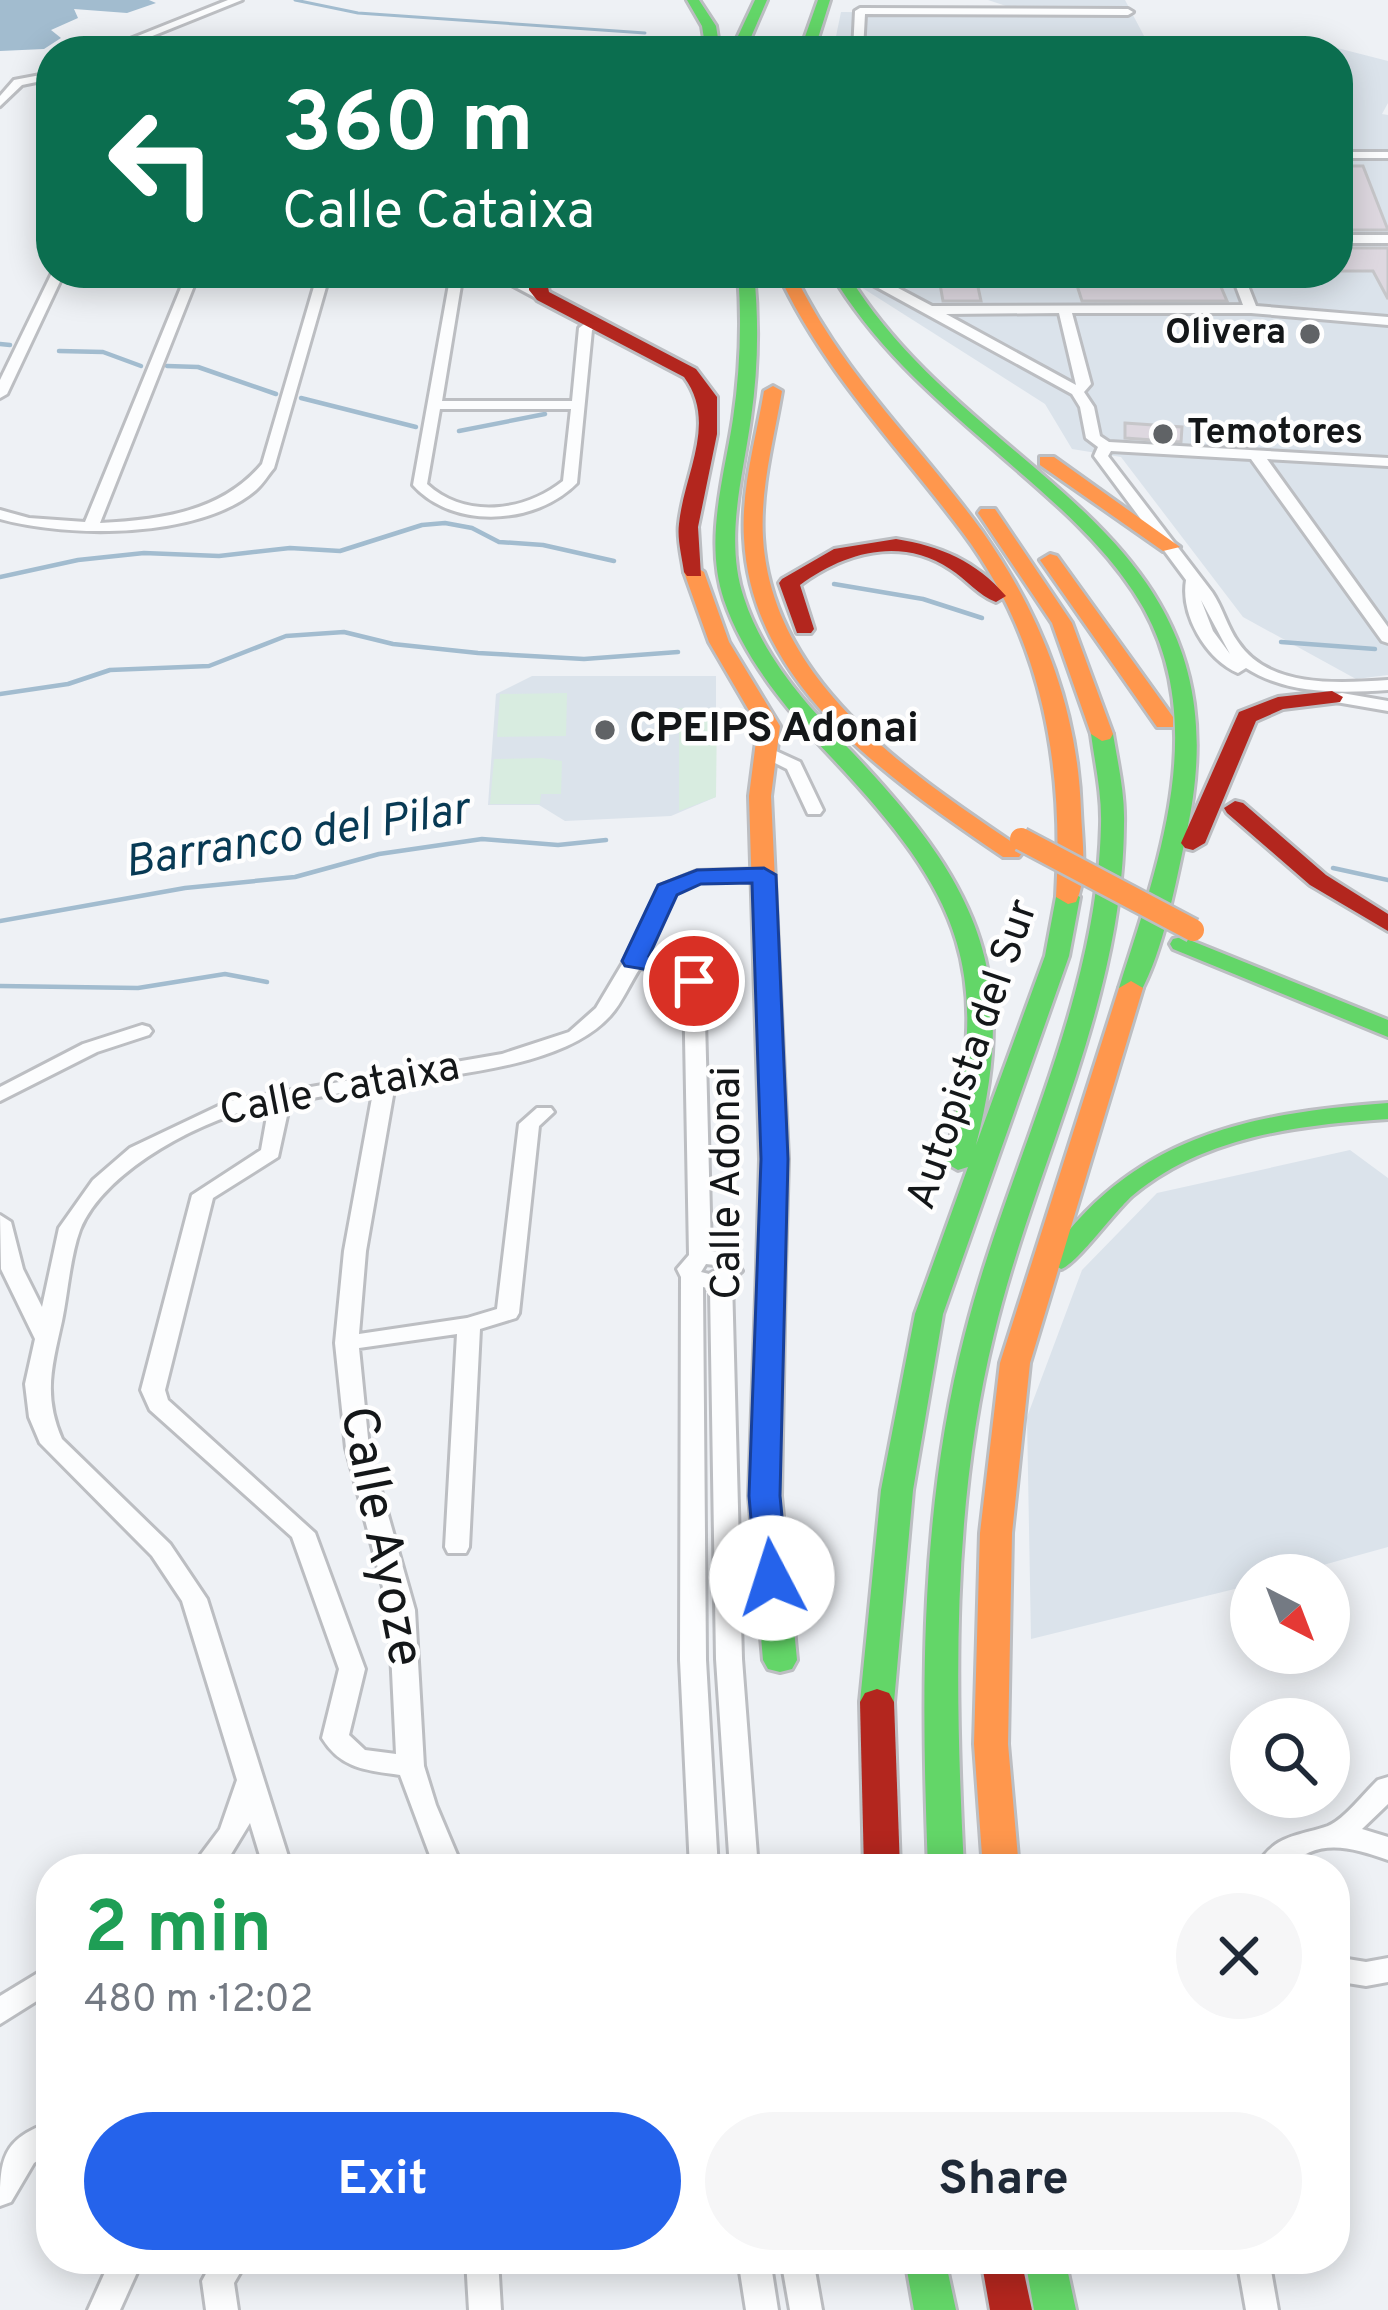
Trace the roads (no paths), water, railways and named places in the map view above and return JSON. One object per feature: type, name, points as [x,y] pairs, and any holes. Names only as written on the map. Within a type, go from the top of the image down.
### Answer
[{"type":"main road","points":[[693,0],[711,36]]},
{"type":"main road","points":[[723,0],[733,36]]},
{"type":"main road","points":[[744,36],[761,0]]},
{"type":"main road","points":[[767,36],[779,0]]},
{"type":"main road","points":[[792,36],[802,0]]},
{"type":"main road","points":[[812,36],[824,0]]},
{"type":"main road","name":"Calle Adonai","points":[[542,288],[690,373],[708,397],[708,434],[688,527],[695,579],[719,642],[769,727],[760,796],[774,1159],[765,1496],[780,1660]]},
{"type":"main road","points":[[747,288],[752,347],[723,524],[725,564],[735,601],[758,650],[793,701],[922,848],[961,912],[974,970],[979,1082],[969,1129],[924,1262],[929,1314]]},
{"type":"main road","points":[[767,288],[776,371],[756,504],[755,555],[766,597],[785,640],[837,712],[924,793],[1016,846],[1258,979],[1388,1029]]},
{"type":"main road","name":"Autopista del Sur","points":[[793,288],[826,355],[887,436],[972,532],[1028,618],[1061,709],[1071,758],[1076,844],[1072,897],[1058,956],[929,1314],[897,1490],[877,1694],[882,1854]]},
{"type":"main road","name":"Autopista del Sur","points":[[820,288],[848,342],[883,392],[1030,566],[1085,670],[1105,746],[1115,830],[1106,927],[1093,982],[1007,1234],[964,1413],[943,1610],[939,1697],[945,1854]]},
{"type":"main road","points":[[847,288],[862,315],[913,367],[1102,537],[1144,592],[1187,697],[1188,779],[1144,946],[1015,1363],[996,1533],[992,1744],[1000,1854]]},
{"type":"main road","points":[[913,367],[1170,547]]},
{"type":"main road","points":[[966,487],[1003,510],[1072,586],[1166,722]]},
{"type":"main road","points":[[1016,846],[858,707],[811,642],[791,599],[789,583],[806,565],[840,551],[914,548],[958,560],[1028,618]]},
{"type":"main road","points":[[1144,946],[1197,834],[1238,728],[1261,709],[1332,697]]},
{"type":"main road","points":[[1235,808],[1318,880],[1388,924]]},
{"type":"main road","points":[[1187,937],[1388,1004]]},
{"type":"main road","points":[[1015,1363],[1068,1250],[1091,1214],[1134,1180],[1232,1133],[1294,1118],[1388,1111]]},
{"type":"main road","points":[[928,2274],[935,2310]]},
{"type":"main road","points":[[1004,2274],[1011,2310]]},
{"type":"main road","points":[[1048,2274],[1055,2310]]},
{"type":"street","points":[[143,36],[237,0]]},
{"type":"street","points":[[860,36],[864,6],[1128,12]]},
{"type":"street","points":[[0,83],[36,79]]},
{"type":"street","points":[[0,103],[18,82]]},
{"type":"street","points":[[1353,155],[1388,155]]},
{"type":"street","points":[[1353,239],[1388,239]]},
{"type":"street","points":[[0,394],[51,288]]},
{"type":"street","points":[[92,527],[188,288]]},
{"type":"street","points":[[0,514],[92,527],[147,524],[231,500],[256,484],[269,464],[320,288]]},
{"type":"street","points":[[454,288],[420,485],[426,494],[472,509],[540,503],[570,483],[586,328],[596,322]]},
{"type":"street","points":[[889,288],[1077,391],[1087,407],[1094,438],[1106,446],[1388,462]]},
{"type":"street","points":[[1243,288],[1252,309]]},
{"type":"street","points":[[1064,308],[1084,384],[1077,391]]},
{"type":"street","points":[[928,310],[1252,309],[1388,320]]},
{"type":"street","points":[[432,405],[576,405]]},
{"type":"street","points":[[1106,446],[1101,456],[1215,610],[1232,645],[1268,673],[1388,697]]},
{"type":"street","points":[[1256,455],[1388,638]]},
{"type":"street","points":[[1192,583],[1191,598],[1214,648],[1231,664],[1276,685],[1332,697],[1388,697]]},
{"type":"street","points":[[765,752],[794,766],[814,811]]},
{"type":"street","name":"Calle Cataixa","points":[[273,1854],[213,1652],[181,1576],[161,1550],[52,1443],[41,1417],[37,1384],[70,1228],[101,1184],[137,1152],[236,1105],[505,1058],[576,1036],[604,1011],[667,890],[679,881],[764,875]]},
{"type":"street","points":[[634,961],[675,967],[694,981],[691,1552],[703,1854]]},
{"type":"street","points":[[0,1095],[90,1048],[142,1031]]},
{"type":"street","name":"Calle Ayoze","points":[[386,1079],[346,1304],[346,1343],[365,1490],[389,1547],[403,1613],[411,1766],[443,1854]]},
{"type":"street","points":[[281,1097],[271,1153],[203,1195],[153,1390],[158,1404],[303,1533],[352,1669],[335,1738],[358,1759],[411,1766]]},
{"type":"street","name":"Calle Ayoze","points":[[346,1343],[500,1319],[511,1306],[529,1124],[544,1112]]},
{"type":"street","points":[[0,1222],[12,1269],[48,1340]]},
{"type":"street","points":[[696,1267],[713,1256],[729,1263],[731,1270],[721,1280],[726,1552],[743,1854]]},
{"type":"street","name":"Calle Ayoze","points":[[457,1547],[469,1325]]},
{"type":"street","points":[[691,1552],[726,1552]]},
{"type":"street","points":[[693,1660],[729,1659]]},
{"type":"street","points":[[220,1854],[242,1817],[251,1777]]},
{"type":"street","points":[[1338,1835],[1388,1787]]},
{"type":"street","points":[[1282,1854],[1300,1841],[1338,1835],[1388,1849]]},
{"type":"street","points":[[1350,1972],[1388,1970]]},
{"type":"street","points":[[0,2012],[36,1987]]},
{"type":"street","points":[[0,2192],[23,2154],[36,2145]]},
{"type":"street","points":[[104,2310],[120,2274]]},
{"type":"street","points":[[222,2274],[218,2281],[222,2310]]},
{"type":"street","points":[[483,2274],[485,2310]]},
{"type":"street","points":[[756,2274],[762,2310]]},
{"type":"street","points":[[800,2274],[806,2310]]},
{"type":"street","points":[[1256,2274],[1262,2310]]},
{"type":"water","points":[[0,0],[156,3],[127,13],[74,9],[78,18],[51,30],[58,36],[36,36],[36,49],[0,51]]},
{"type":"waterway","points":[[295,0],[358,13],[645,33]]},
{"type":"waterway","points":[[0,344],[10,345]]},
{"type":"waterway","points":[[59,351],[103,352],[141,366]]},
{"type":"waterway","points":[[167,366],[198,367],[276,394]]},
{"type":"waterway","points":[[301,398],[416,427]]},
{"type":"waterway","points":[[459,431],[545,414]]},
{"type":"waterway","points":[[0,577],[78,560],[144,553],[219,556],[290,548],[340,551],[422,525],[445,523],[472,528],[499,542],[543,545],[614,561]]},
{"type":"waterway","points":[[834,584],[923,599],[982,618]]},
{"type":"waterway","points":[[0,694],[68,684],[110,670],[209,666],[286,636],[344,632],[393,644],[478,653],[584,659],[678,652]]},
{"type":"waterway","points":[[1281,642],[1375,649]]},
{"type":"waterway","name":"Barranco del Pilar","points":[[0,921],[185,888],[295,877],[379,854],[482,839],[558,845],[606,840]]},
{"type":"waterway","name":"Barranco del Pilar","points":[[1333,868],[1388,880]]},
{"type":"waterway","points":[[0,986],[138,988],[225,974],[267,982]]},
{"type":"place","name":"Olivera","points":[[1310,334]]},
{"type":"place","name":"Temotores","points":[[1163,434]]},
{"type":"place","name":"CPEIPS Adonai","points":[[605,730]]}]
